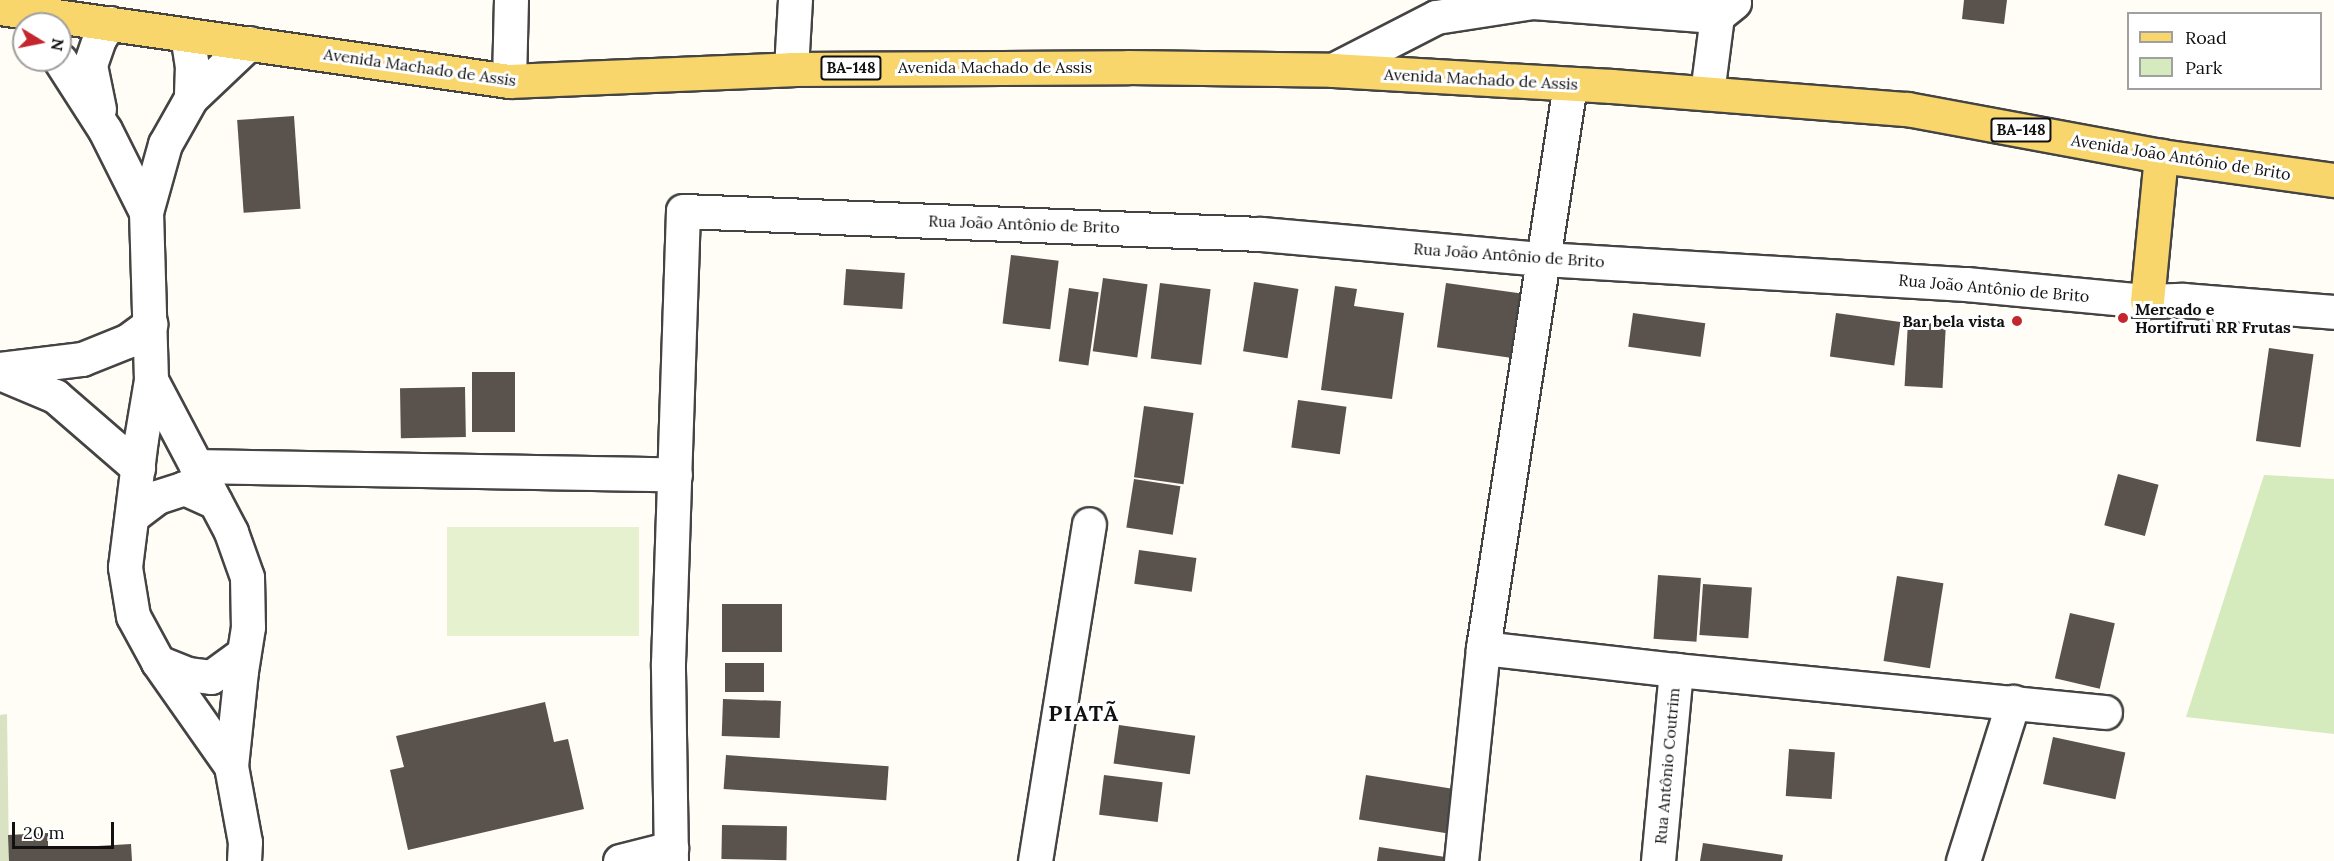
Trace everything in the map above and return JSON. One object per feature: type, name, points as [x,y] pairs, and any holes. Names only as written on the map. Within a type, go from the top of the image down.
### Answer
[{"type":"main road","name":"Avenida Machado de Assis","points":[[72,19],[509,81],[791,69],[1128,67],[1333,70],[1707,93]]},
{"type":"main road","name":"Avenida João Antônio de Brito","points":[[1707,93],[1907,109],[2161,156],[2334,180]]},
{"type":"main road","points":[[2147,302],[2161,156]]},
{"type":"street","points":[[509,81],[511,0]]},
{"type":"street","points":[[791,69],[795,0]]},
{"type":"street","points":[[1333,70],[1436,17],[1533,1],[1723,5],[1707,93]]},
{"type":"street","points":[[105,130],[90,65],[99,39],[109,23]]},
{"type":"street","points":[[187,35],[192,65],[191,98]]},
{"type":"street","points":[[231,766],[158,662],[133,616],[125,567],[151,380],[146,212],[165,144],[191,98],[249,44]]},
{"type":"street","points":[[68,72],[105,130],[146,212]]},
{"type":"street","points":[[1461,861],[1484,648],[1570,85]]},
{"type":"street","name":"Rua João Antônio de Brito","points":[[675,474],[683,211],[1261,234],[1543,259],[1966,284],[2147,302],[2183,300],[2334,312]]},
{"type":"street","points":[[0,371],[82,359],[127,341],[150,324]]},
{"type":"street","points":[[0,371],[55,396],[138,468]]},
{"type":"street","points":[[151,380],[231,531],[247,577],[248,627],[231,766],[246,856]]},
{"type":"street","points":[[196,466],[675,474],[668,663],[671,855],[625,860]]},
{"type":"street","points":[[132,516],[158,496],[184,488],[215,502]]},
{"type":"street","points":[[1035,861],[1089,524]]},
{"type":"street","points":[[1484,648],[1676,670],[2104,712]]},
{"type":"street","points":[[158,662],[187,674],[211,677],[243,654]]},
{"type":"street","name":"Rua Antônio Coutrim","points":[[1658,861],[1676,670]]},
{"type":"street","points":[[1963,861],[2013,702]]},
{"type":"green space","points":[[2264,475],[2334,479],[2334,734],[2186,717]]},
{"type":"green space","points":[[447,527],[639,527],[639,636],[447,636]]},
{"type":"green space","points":[[7,714],[9,861],[0,861],[0,715]]},
{"type":"building","points":[[1964,0],[2007,0],[2004,24],[1962,19]]},
{"type":"building","points":[[294,116],[300,209],[244,213],[237,120]]},
{"type":"building","points":[[1011,255],[1059,261],[1050,329],[1003,323]]},
{"type":"building","points":[[846,269],[905,273],[902,309],[843,305]]},
{"type":"building","points":[[1103,278],[1148,284],[1137,358],[1093,351]]},
{"type":"building","points":[[1254,282],[1298,289],[1287,358],[1243,351]]},
{"type":"building","points":[[1160,283],[1211,289],[1201,365],[1151,358]]},
{"type":"building","points":[[1446,283],[1521,294],[1512,358],[1437,347]]},
{"type":"building","points":[[1335,286],[1357,289],[1354,306],[1404,313],[1392,399],[1321,390]]},
{"type":"building","points":[[1069,288],[1099,292],[1088,365],[1059,361]]},
{"type":"building","points":[[1633,313],[1705,323],[1701,357],[1628,347]]},
{"type":"building","points":[[1836,313],[1900,322],[1894,366],[1830,357]]},
{"type":"building","points":[[1908,321],[1946,323],[1943,388],[1905,386]]},
{"type":"building","points":[[2269,348],[2314,354],[2300,447],[2256,441]]},
{"type":"building","points":[[472,372],[515,372],[515,432],[472,432]]},
{"type":"building","points":[[465,387],[466,437],[401,438],[400,388]]},
{"type":"building","points":[[1298,400],[1347,407],[1340,454],[1291,448]]},
{"type":"building","points":[[1144,406],[1194,413],[1183,484],[1134,477]]},
{"type":"building","points":[[2118,474],[2159,485],[2145,536],[2104,525]]},
{"type":"building","points":[[1134,479],[1180,486],[1173,535],[1126,527]]},
{"type":"building","points":[[1139,550],[1196,558],[1192,592],[1134,584]]},
{"type":"building","points":[[1658,575],[1701,578],[1696,642],[1654,639]]},
{"type":"building","points":[[1897,576],[1943,583],[1930,668],[1884,661]]},
{"type":"building","points":[[1703,584],[1752,587],[1748,638],[1699,635]]},
{"type":"building","points":[[722,604],[782,604],[782,652],[722,652]]},
{"type":"building","points":[[2070,613],[2115,623],[2100,689],[2055,678]]},
{"type":"building","points":[[725,663],[764,663],[764,692],[725,692]]},
{"type":"building","points":[[723,699],[781,701],[780,738],[722,736]]},
{"type":"building","points":[[545,702],[554,742],[568,739],[584,809],[408,850],[390,770],[404,767],[396,736]]},
{"type":"building","points":[[1119,725],[1195,736],[1190,774],[1114,764]]},
{"type":"building","points":[[2053,737],[2125,752],[2115,799],[2043,784]]},
{"type":"building","points":[[1789,749],[1835,752],[1832,799],[1786,796]]},
{"type":"building","points":[[726,755],[889,766],[886,800],[724,789]]},
{"type":"building","points":[[1104,775],[1163,782],[1158,822],[1099,815]]},
{"type":"building","points":[[1366,775],[1462,790],[1455,835],[1359,819]]},
{"type":"building","points":[[722,825],[787,826],[786,860],[721,859]]},
{"type":"building","points":[[48,833],[48,849],[131,844],[132,861],[9,861],[8,835]]},
{"type":"building","points":[[1703,843],[1783,855],[1782,861],[1700,861]]},
{"type":"building","points":[[1379,847],[1452,858],[1452,861],[1377,861]]},
{"type":"place","name":"Mercado e Hortifruti RR Frutas","points":[[2123,318]]},
{"type":"place","name":"Bar bela vista","points":[[2017,321]]},
{"type":"district","name":"PIATÃ","points":[[1084,714]]}]
